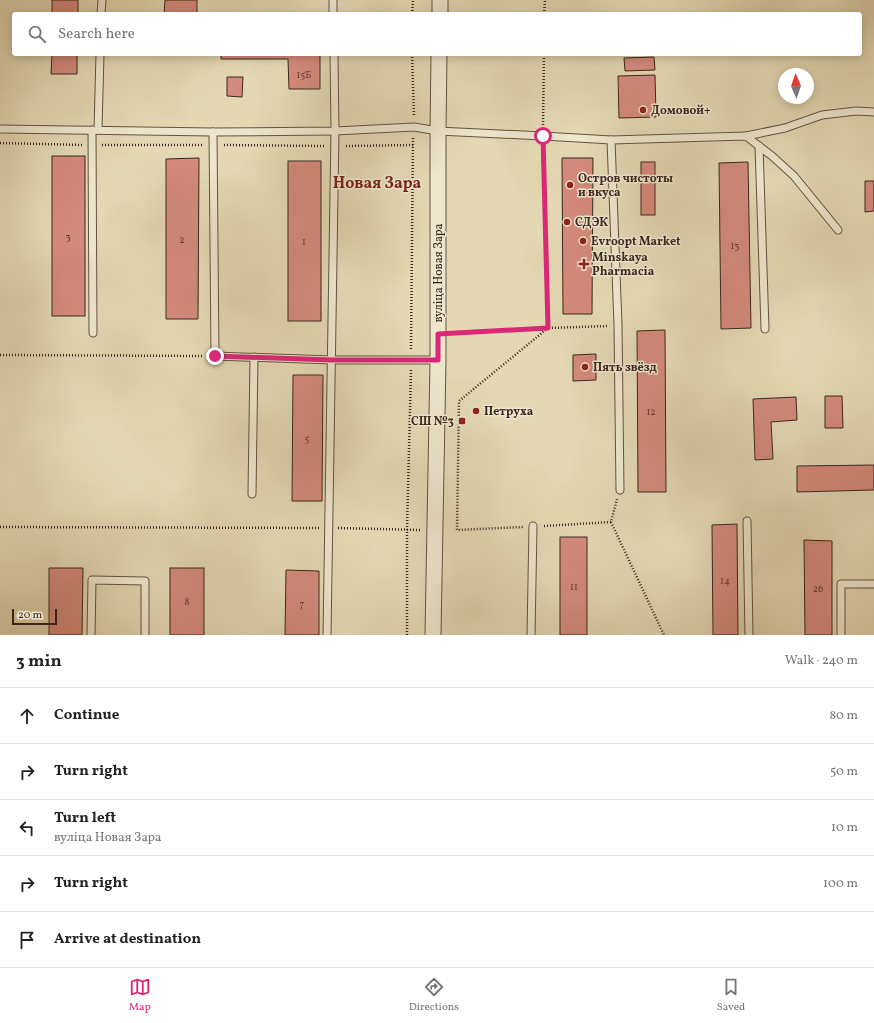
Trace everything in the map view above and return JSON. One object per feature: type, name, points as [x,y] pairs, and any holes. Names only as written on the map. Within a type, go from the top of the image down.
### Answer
[{"type":"street","points":[[440,0],[440,12]]},
{"type":"street","name":"вуліца Новая Зара","points":[[433,635],[438,360],[439,56]]},
{"type":"lane","points":[[102,0],[102,12]]},
{"type":"lane","points":[[333,0],[333,12]]},
{"type":"lane","points":[[93,333],[95,130],[100,56]]},
{"type":"lane","points":[[327,635],[335,130],[334,56]]},
{"type":"lane","points":[[0,129],[213,132],[414,128],[438,131],[611,140],[746,136],[785,128],[822,115],[856,111],[874,112]]},
{"type":"lane","points":[[213,132],[215,356],[332,360],[438,360]]},
{"type":"lane","points":[[746,136],[772,156],[794,176],[838,230]]},
{"type":"lane","points":[[611,140],[618,325],[620,490]]},
{"type":"lane","points":[[759,146],[765,329]]},
{"type":"lane","points":[[252,494],[254,357]]},
{"type":"lane","points":[[747,522],[749,635]]},
{"type":"lane","points":[[531,635],[533,526]]},
{"type":"lane","points":[[91,635],[92,580],[146,581],[145,635]]},
{"type":"lane","points":[[841,635],[841,584],[874,584]]},
{"type":"path","points":[[412,12],[413,0]]},
{"type":"path","points":[[544,0],[544,12]]},
{"type":"path","points":[[407,635],[407,529],[414,128],[412,56]]},
{"type":"path","points":[[544,56],[543,136],[548,328]]},
{"type":"path","points":[[438,334],[618,325]]},
{"type":"path","points":[[548,328],[459,401],[457,530],[611,522]]},
{"type":"path","points":[[0,355],[215,356]]},
{"type":"path","points":[[620,490],[611,522],[664,635]]},
{"type":"path","points":[[0,527],[328,528],[434,530]]},
{"type":"building","points":[[52,0],[78,0],[78,12],[52,12]]},
{"type":"building","points":[[165,0],[197,0],[197,12],[164,12]]},
{"type":"building","points":[[52,56],[77,56],[77,74],[51,74]]},
{"type":"building","points":[[221,56],[320,56],[320,89],[289,89],[288,59],[221,59]]},
{"type":"building","points":[[654,57],[655,70],[625,71],[624,58]]},
{"type":"building","points":[[655,75],[656,117],[619,118],[618,76]]},
{"type":"building","points":[[227,77],[243,77],[242,97],[227,96]]},
{"type":"building","points":[[52,156],[85,156],[85,316],[52,316]]},
{"type":"building","points":[[199,158],[198,319],[166,319],[166,159]]},
{"type":"building","points":[[562,158],[593,158],[592,314],[563,314]]},
{"type":"building","points":[[288,161],[321,161],[321,321],[288,321]]},
{"type":"building","points":[[641,162],[655,162],[655,215],[641,215]]},
{"type":"building","points":[[748,162],[751,328],[721,329],[719,163]]},
{"type":"building","points":[[865,181],[874,181],[874,211],[865,212]]},
{"type":"building","points":[[665,330],[666,492],[638,492],[637,331]]},
{"type":"building","name":"Пять звёзд","points":[[596,354],[596,380],[573,381],[573,355]]},
{"type":"building","points":[[293,375],[323,375],[322,501],[292,501]]},
{"type":"building","points":[[825,396],[842,396],[843,428],[825,428]]},
{"type":"building","points":[[796,397],[797,420],[771,422],[773,459],[755,460],[753,399]]},
{"type":"building","points":[[874,465],[874,490],[797,492],[797,466]]},
{"type":"building","points":[[737,524],[738,635],[713,635],[712,525]]},
{"type":"building","points":[[560,537],[587,537],[587,635],[560,635]]},
{"type":"building","points":[[804,540],[832,541],[832,635],[805,635]]},
{"type":"building","points":[[49,568],[83,568],[82,635],[49,635]]},
{"type":"building","points":[[170,568],[204,568],[204,635],[170,635]]},
{"type":"building","points":[[286,570],[319,571],[319,635],[285,635]]},
{"type":"place","name":"Домовой+","points":[[643,110]]},
{"type":"place","name":"Остров чистоты и вкуса","points":[[570,185]]},
{"type":"place","name":"СДЭК","points":[[567,222]]},
{"type":"place","name":"Evroopt Market","points":[[583,241]]},
{"type":"place","name":"Minskaya Pharmacia","points":[[584,264]]},
{"type":"place","name":"Пять звёзд","points":[[585,367]]},
{"type":"place","name":"Петруха","points":[[476,411]]},
{"type":"place","name":"СШ №3","points":[[462,421]]},
{"type":"district","name":"Новая Зара","points":[[377,182]]},
{"type":"route","points":[[215,356],[332,360],[438,360],[438,334],[548,328],[543,136]]}]
